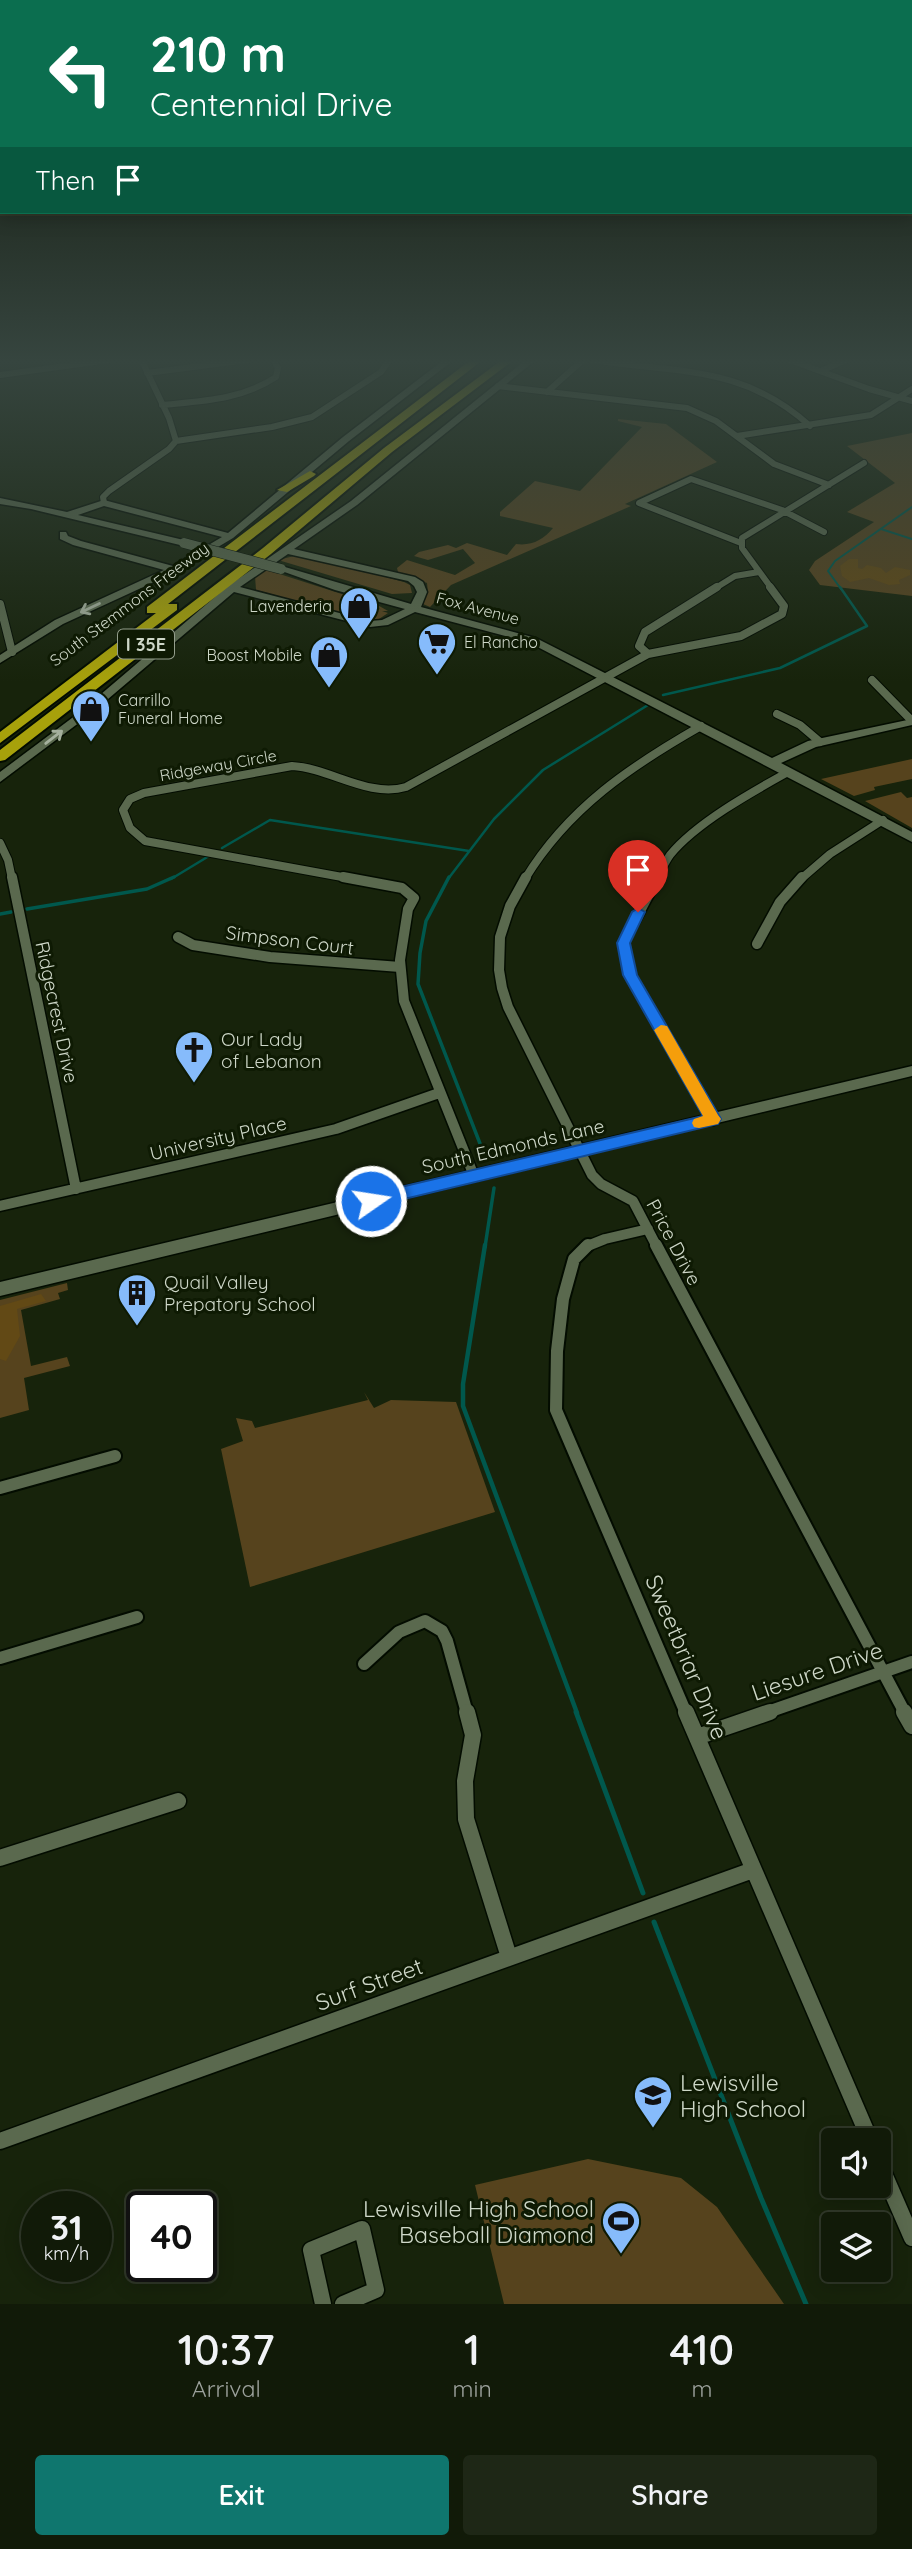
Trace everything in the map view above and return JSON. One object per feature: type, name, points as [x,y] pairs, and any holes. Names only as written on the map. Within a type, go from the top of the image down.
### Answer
[{"type":"highway","points":[[283,490],[319,467]]},
{"type":"highway","name":"South Stemmons Freeway","points":[[0,723],[194,580],[231,547],[337,467]]},
{"type":"highway","points":[[0,739],[356,467]]},
{"type":"highway","name":"I 35E","points":[[0,757],[267,551],[368,467]]},
{"type":"highway","points":[[310,532],[376,467]]},
{"type":"highway","points":[[51,718],[74,709],[116,684]]},
{"type":"main road","name":"South Stemmons Freeway","points":[[0,660],[59,622],[174,569],[230,536],[313,467]]},
{"type":"main road","points":[[0,778],[84,714],[232,588],[354,503],[399,467]]},
{"type":"main road","name":"Fox Avenue","points":[[0,501],[184,543],[532,640],[883,820],[912,838]]},
{"type":"main road","points":[[62,534],[89,521],[104,503]]},
{"type":"main road","points":[[62,534],[67,515],[104,503],[230,536]]},
{"type":"main road","points":[[62,534],[77,543],[174,569]]},
{"type":"main road","points":[[232,588],[362,623],[377,624],[415,608],[422,592],[421,587],[411,579],[285,550]]},
{"type":"main road","points":[[394,618],[395,603],[422,592]]},
{"type":"main road","points":[[771,763],[820,742],[912,721]]},
{"type":"main road","name":"South Edmonds Lane","points":[[0,1289],[912,1071]]},
{"type":"street","points":[[104,503],[103,497],[109,491],[144,467]]},
{"type":"street","points":[[781,467],[829,485]]},
{"type":"street","points":[[741,543],[747,534],[858,467]]},
{"type":"street","points":[[606,676],[648,654],[741,636],[777,618],[782,614],[784,606],[741,543],[639,503],[691,479],[783,512],[824,532]]},
{"type":"street","points":[[648,654],[639,646],[645,632],[735,576],[759,572]]},
{"type":"street","points":[[0,604],[12,652]]},
{"type":"street","name":"Ridgeway Circle","points":[[400,967],[406,919],[414,898],[411,893],[402,888],[145,841],[130,831],[123,809],[125,802],[137,795],[292,766],[309,767],[382,789],[401,789],[421,781],[606,676]]},
{"type":"street","points":[[873,680],[912,721]]},
{"type":"street","points":[[777,714],[800,725],[820,742]]},
{"type":"street","name":"Price Drive","points":[[701,726],[622,773],[575,811],[551,838],[504,917],[497,945],[499,982],[508,1007],[579,1152],[592,1175],[601,1184],[633,1201],[912,1726]]},
{"type":"street","points":[[713,1119],[630,975],[624,943],[669,856],[688,836],[753,791],[788,772]]},
{"type":"street","points":[[757,944],[784,897],[808,873],[883,820]]},
{"type":"street","name":"Ridgecrest Drive","points":[[0,843],[8,860],[76,1189]]},
{"type":"street","name":"Simpson Court","points":[[178,937],[193,945],[273,957],[351,966],[400,967]]},
{"type":"street","points":[[400,967],[400,984],[409,1018],[474,1176]]},
{"type":"street","name":"University Place","points":[[0,1206],[336,1129],[439,1093]]},
{"type":"street","name":"Sweetbriar Drive","points":[[648,1229],[593,1243],[579,1250],[574,1258],[567,1274],[554,1394],[556,1410],[865,2128]]},
{"type":"street","points":[[0,1488],[115,1456]]},
{"type":"street","points":[[0,1658],[137,1617]]},
{"type":"street","points":[[364,1664],[387,1642],[425,1621],[442,1631],[447,1641],[473,1735],[465,1781],[466,1819],[509,1958]]},
{"type":"street","name":"Liesure Drive","points":[[697,1737],[912,1662]]},
{"type":"street","points":[[0,1858],[178,1801]]},
{"type":"street","name":"Surf Street","points":[[0,2141],[753,1870]]},
{"type":"street","points":[[891,2190],[912,2238]]},
{"type":"street","points":[[323,2304],[312,2250],[362,2229],[376,2290],[343,2304]]},
{"type":"shaded area","points":[[604,467],[707,467],[625,504],[631,506],[451,585],[430,607],[423,604],[422,599],[428,593],[427,583],[398,572],[397,568],[407,560],[455,575],[475,563],[463,549],[428,560],[414,556],[419,552],[448,545],[456,548],[467,543],[507,555],[516,544],[532,543],[553,528],[500,516],[500,512],[535,481],[580,491]]},
{"type":"shaded area","points":[[874,467],[912,467],[912,596],[820,585],[809,570],[815,561],[874,522],[847,512],[895,483]]},
{"type":"shaded area","points":[[302,554],[404,582],[410,585],[412,593],[392,594],[278,560]]},
{"type":"shaded area","points":[[849,559],[858,559],[858,568],[862,569],[867,565],[881,568],[886,573],[895,567],[910,570],[910,575],[899,580],[900,584],[889,585],[869,578],[850,582],[842,576],[840,566]]},
{"type":"shaded area","points":[[264,569],[373,604],[381,610],[374,603],[388,613],[379,619],[365,620],[256,590],[255,576]]},
{"type":"shaded area","points":[[912,759],[912,779],[874,787],[875,790],[854,796],[821,779]]},
{"type":"shaded area","points":[[901,792],[907,798],[912,797],[912,828],[865,801]]},
{"type":"shaded area","points":[[67,1283],[68,1290],[58,1293],[60,1299],[21,1310],[31,1366],[67,1357],[70,1366],[24,1378],[29,1410],[0,1418],[0,1300]]},
{"type":"shaded area","points":[[41,1294],[46,1301],[17,1309],[20,1336],[6,1361],[0,1359],[0,1306]]},
{"type":"shaded area","points":[[364,1392],[374,1408],[391,1400],[456,1402],[495,1512],[250,1587],[221,1449],[243,1441],[236,1418],[252,1421],[255,1428],[368,1400]]},
{"type":"shaded area","name":"Lewisville High School Baseball Diamond","points":[[588,2159],[681,2178],[717,2207],[784,2304],[504,2304],[475,2185]]},
{"type":"waterway","points":[[841,589],[828,571],[835,561],[912,507]]},
{"type":"waterway","points":[[881,529],[912,539]]},
{"type":"waterway","points":[[663,695],[780,668],[867,626],[840,587]]},
{"type":"waterway","points":[[448,879],[494,819],[543,770],[648,705]]},
{"type":"waterway","points":[[222,848],[270,820],[469,851]]},
{"type":"waterway","points":[[171,879],[209,856]]},
{"type":"waterway","points":[[27,909],[147,889],[174,877]]},
{"type":"waterway","points":[[449,877],[426,921],[418,984],[486,1159]]},
{"type":"waterway","points":[[0,914],[11,912]]},
{"type":"waterway","points":[[485,1247],[494,1188]]},
{"type":"waterway","points":[[485,1245],[463,1384],[463,1406],[577,1713]]},
{"type":"waterway","points":[[576,1712],[643,1893]]},
{"type":"waterway","points":[[654,1922],[761,2198],[806,2304]]},
{"type":"slow traffic","points":[[661,1030],[713,1119],[699,1123]]},
{"type":"place","name":"Lavenderia","points":[[359,640]]},
{"type":"place","name":"El Rancho","points":[[437,676]]},
{"type":"place","name":"Boost Mobile","points":[[329,689]]},
{"type":"place","name":"Carrillo Funeral Home","points":[[91,743]]},
{"type":"place","name":"Our Lady of Lebanon","points":[[194,1084]]},
{"type":"place","name":"Quail Valley Prepatory School","points":[[137,1327]]},
{"type":"place","name":"Lewisville High School","points":[[653,2129]]},
{"type":"place","name":"Lewisville High School Baseball Diamond","points":[[621,2255]]},
{"type":"route","points":[[371,1201],[713,1119],[630,975],[624,943],[638,912]]}]
